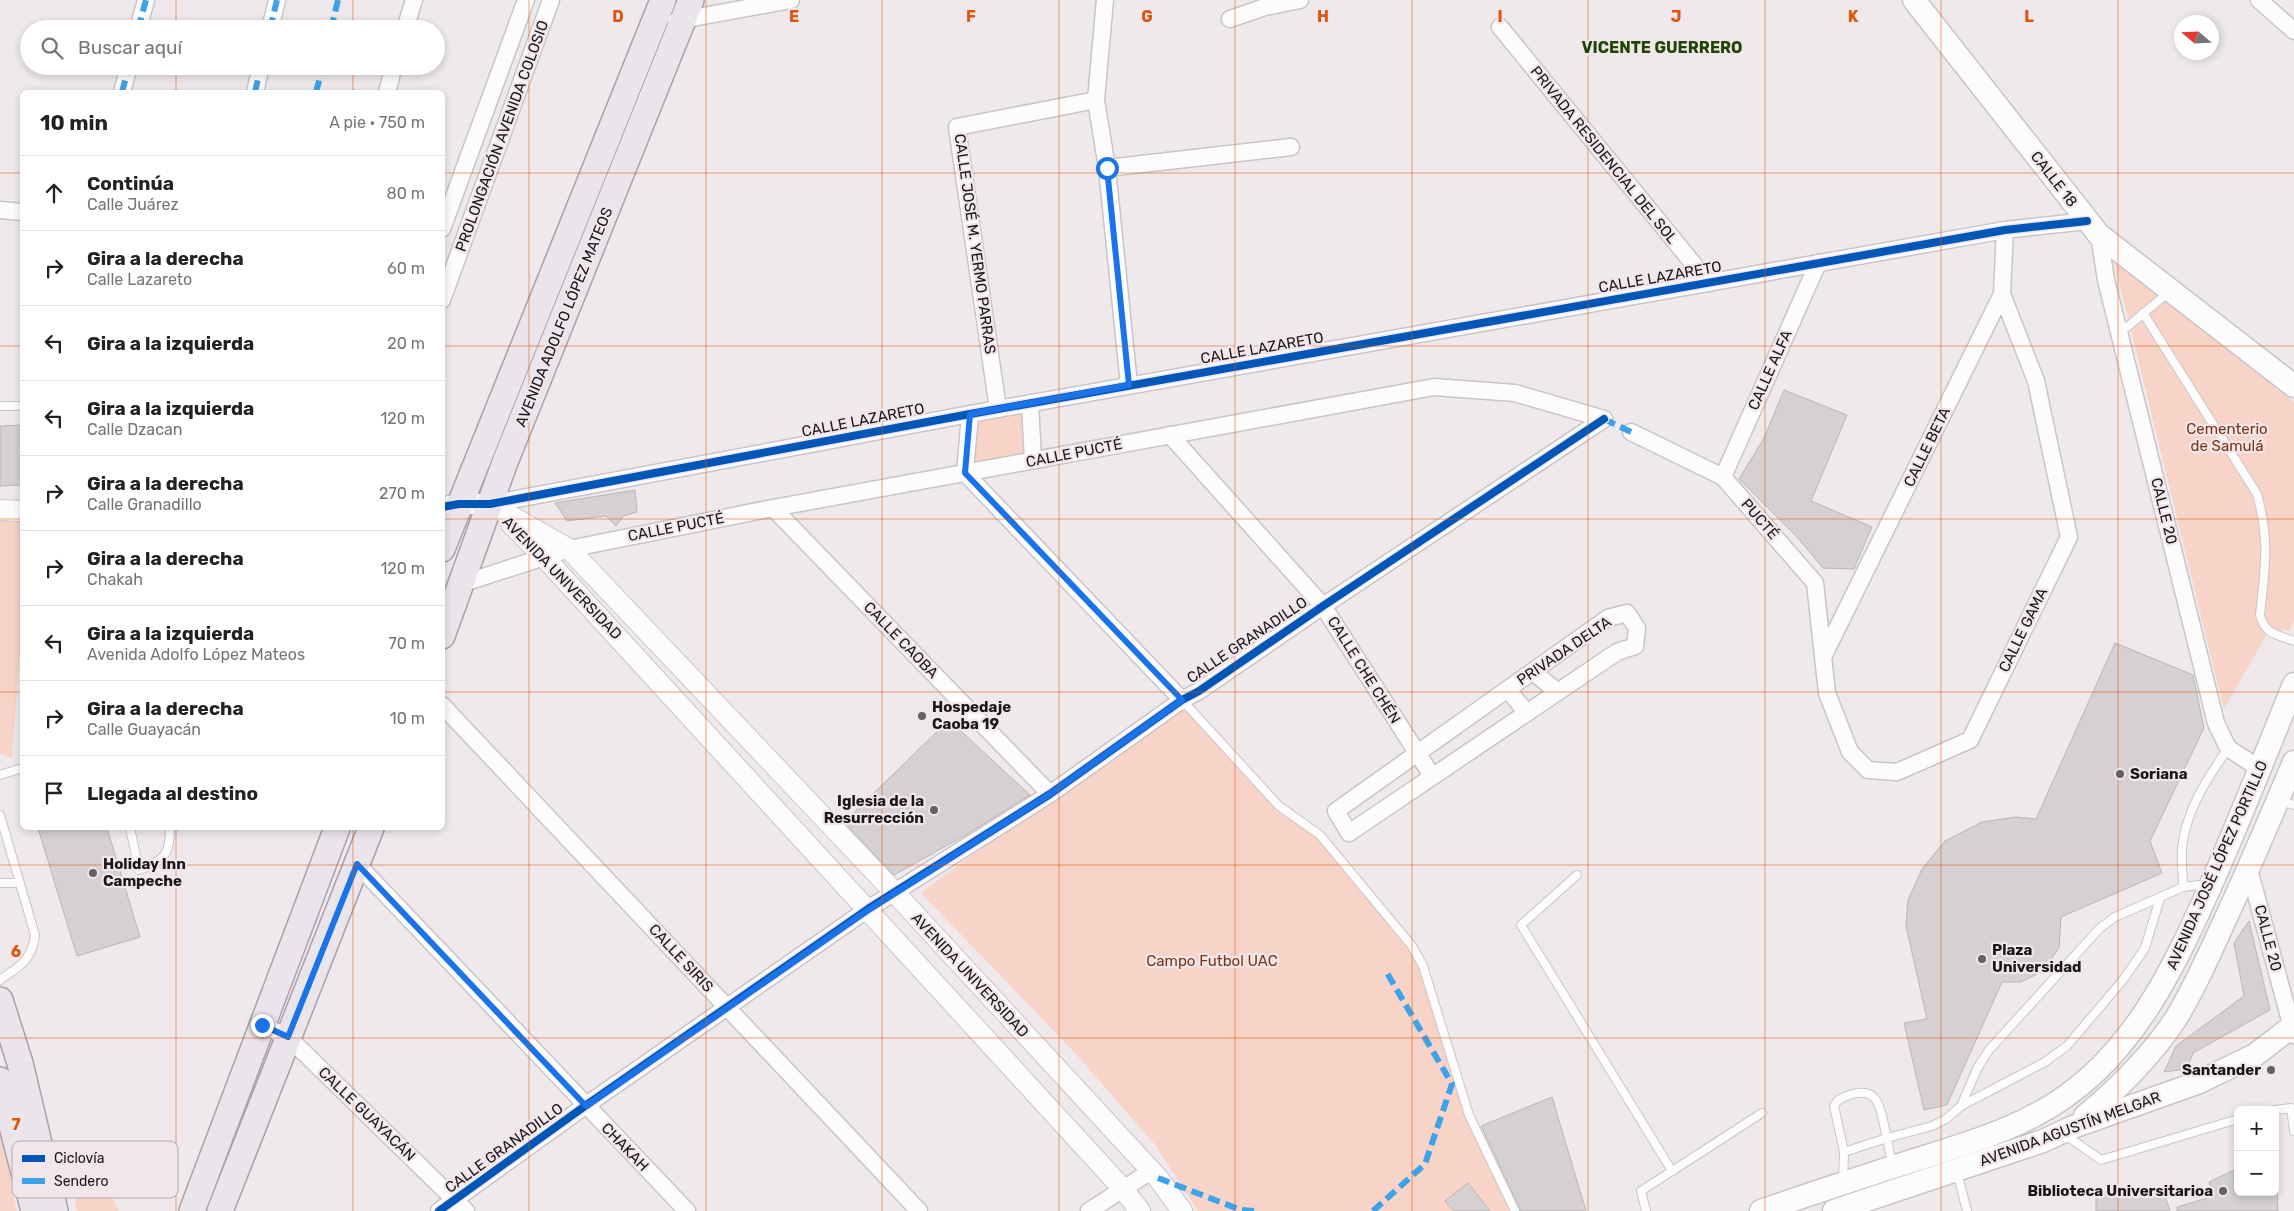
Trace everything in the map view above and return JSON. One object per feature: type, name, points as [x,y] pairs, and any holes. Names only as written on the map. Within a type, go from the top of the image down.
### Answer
[{"type":"main road","name":"AVENIDA ADOLFO LÓPEZ MATEOS","points":[[445,534],[451,506],[663,0]]},
{"type":"main road","name":"CALLE 18","points":[[1914,0],[2093,228],[2294,386]]},
{"type":"main road","name":"AVENIDA ADOLFO LÓPEZ MATEOS","points":[[445,628],[490,504],[688,9]]},
{"type":"main road","name":"AVENIDA JOSÉ LÓPEZ PORTILLO","points":[[2035,1116],[2064,1097],[2097,1070],[2123,1042],[2153,1002],[2176,962],[2237,827],[2294,684]]},
{"type":"main road","name":"AVENIDA JOSÉ LÓPEZ PORTILLO","points":[[2068,1130],[2118,1089],[2146,1058],[2174,1020],[2202,972],[2249,868],[2286,803],[2294,762]]},
{"type":"main road","points":[[2237,827],[2249,868]]},
{"type":"main road","points":[[192,1211],[336,830]]},
{"type":"main road","points":[[220,1211],[370,830]]},
{"type":"main road","points":[[0,1000],[20,1063],[38,1141]]},
{"type":"main road","name":"AVENIDA AGUSTÍN MELGAR","points":[[1834,1211],[1957,1170],[2197,1083],[2255,1055],[2293,1029]]},
{"type":"main road","points":[[0,1080],[16,1141]]},
{"type":"main road","name":"AVENIDA AGUSTÍN MELGAR","points":[[1761,1211],[1956,1146],[2035,1116]]},
{"type":"main road","points":[[31,1198],[34,1211]]},
{"type":"main road","points":[[52,1198],[55,1211]]},
{"type":"street","points":[[140,20],[146,0]]},
{"type":"street","points":[[272,20],[277,0]]},
{"type":"street","points":[[408,20],[414,0]]},
{"type":"street","points":[[445,220],[526,0]]},
{"type":"street","name":"PROLONGACIÓN AVENIDA COLOSIO","points":[[445,292],[551,0]]},
{"type":"street","points":[[652,28],[688,9],[791,0]]},
{"type":"street","points":[[1105,0],[1096,100],[1107,168],[1129,385]]},
{"type":"street","points":[[1230,19],[1264,4],[1300,0]]},
{"type":"street","points":[[2259,0],[2294,32]]},
{"type":"street","name":"PRIVADA RESIDENCIAL DEL SOL","points":[[1500,27],[1709,282]]},
{"type":"street","points":[[123,90],[127,75]]},
{"type":"street","points":[[255,90],[259,75]]},
{"type":"street","points":[[388,90],[392,75]]},
{"type":"street","name":"CALLE JOSÉ M. YERMO PARRAS","points":[[998,409],[957,127],[1096,100]]},
{"type":"street","points":[[1107,168],[1291,147]]},
{"type":"street","points":[[0,210],[20,212]]},
{"type":"street","name":"CALLE LAZARETO","points":[[451,506],[490,504],[1129,385],[2005,230],[2093,228]]},
{"type":"street","name":"CALLE 20","points":[[2093,228],[2216,722],[2228,748]]},
{"type":"street","name":"CALLE BETA","points":[[1823,657],[2002,294],[2005,230]]},
{"type":"street","name":"CALLE ALFA","points":[[1723,477],[1818,264]]},
{"type":"street","name":"CALLE GAMA","points":[[1823,657],[1827,693],[1850,752],[1868,770],[1897,772],[1970,740],[2069,537],[2036,381],[2002,294]]},
{"type":"street","name":"CALLE PUCTÉ","points":[[461,584],[569,549],[773,508],[1434,387],[1515,394],[1604,419]]},
{"type":"street","points":[[1030,403],[1033,460]]},
{"type":"street","points":[[970,414],[965,473],[1182,700]]},
{"type":"street","name":"CALLE GRANADILLO","points":[[439,1211],[461,1206],[586,1106],[868,910],[896,894],[1050,794],[1182,700],[1199,691],[1604,419]]},
{"type":"street","name":"PUCTÉ","points":[[1631,432],[1723,477],[1815,583],[1823,657]]},
{"type":"street","name":"CALLE CHE CHÉN","points":[[1170,435],[1323,606],[1432,776]]},
{"type":"street","name":"AVENIDA UNIVERSIDAD","points":[[490,504],[569,549],[896,894],[1151,1171],[1182,1211]]},
{"type":"street","name":"AVENIDA UNIVERSIDAD","points":[[490,504],[544,557],[1123,1189],[1140,1211]]},
{"type":"street","name":"CALLE CAOBA","points":[[773,508],[1050,794]]},
{"type":"street","points":[[0,510],[20,511]]},
{"type":"street","name":"PRIVADA DELTA","points":[[1627,613],[1637,628],[1635,646],[1617,652],[1349,832],[1336,811],[1508,690],[1608,618],[1627,613]]},
{"type":"street","points":[[1533,672],[1558,692]]},
{"type":"street","points":[[1508,690],[1527,713]]},
{"type":"street","name":"CALLE SIRIS","points":[[445,708],[919,1211]]},
{"type":"street","points":[[2228,748],[2260,769]]},
{"type":"street","name":"CHAKAH","points":[[357,864],[687,1211]]},
{"type":"street","name":"CALLE 20","points":[[2249,868],[2293,1029]]},
{"type":"street","name":"CALLE GUAYACÁN","points":[[262,1025],[288,1037],[461,1206]]},
{"type":"street","points":[[1089,1211],[1151,1171]]},
{"type":"lane","points":[[2120,333],[2172,290]]},
{"type":"lane","points":[[2143,314],[2257,494],[2264,522],[2267,553],[2260,615],[2262,624],[2268,632],[2294,641]]},
{"type":"lane","points":[[0,406],[20,406]]},
{"type":"lane","points":[[1182,700],[1280,806],[1320,835],[1412,946],[1423,966],[1470,1115],[1515,1211]]},
{"type":"lane","points":[[2184,887],[2182,849],[2188,821],[2199,792],[2228,748]]},
{"type":"lane","points":[[0,775],[20,769]]},
{"type":"lane","points":[[0,815],[36,935],[34,950],[24,963],[0,980]]},
{"type":"lane","points":[[130,830],[139,870],[159,861],[164,856],[170,844],[170,830]]},
{"type":"lane","points":[[1577,874],[1521,925],[1672,1171]]},
{"type":"lane","points":[[0,883],[20,883]]},
{"type":"lane","points":[[1961,1106],[1977,1069],[1989,1050],[2100,928],[2133,907],[2184,887],[2211,884]]},
{"type":"lane","points":[[1844,1152],[1932,1126],[1946,1119],[1961,1106],[2045,1062],[2074,1039],[2123,980],[2145,948],[2160,898]]},
{"type":"lane","points":[[1842,1183],[1844,1152],[1834,1106],[1837,1100],[1843,1097],[1861,1092],[1874,1095],[1887,1138],[1893,1167]]},
{"type":"lane","points":[[2279,1110],[2291,1108],[2294,1131]]},
{"type":"lane","points":[[1646,1211],[1641,1191],[1762,1113]]},
{"type":"lane","points":[[2068,1130],[2101,1160],[2234,1120]]},
{"type":"lane","points":[[1957,1170],[1967,1211]]},
{"type":"green space","name":"Cementerio de Samulá","points":[[2114,261],[2294,402],[2294,621],[2290,631],[2270,629],[2224,709]]},
{"type":"green space","points":[[1027,406],[1030,458],[968,469],[974,417]]},
{"type":"green space","points":[[0,520],[20,521],[20,651],[12,758],[0,754]]},
{"type":"green space","name":"Campo Futbol UAC","points":[[1182,700],[1279,806],[1320,835],[1412,946],[1423,966],[1469,1115],[1515,1211],[1198,1211],[1156,1146],[1075,1053],[921,893]]},
{"type":"green space","points":[[0,1109],[9,1139],[5,1152],[12,1186],[12,1198],[14,1198],[17,1211],[0,1211]]},
{"type":"green space","points":[[74,1198],[112,1198],[119,1211],[77,1211]]},
{"type":"building","points":[[1784,390],[1847,415],[1811,501],[1872,527],[1854,569],[1823,568],[1796,536],[1739,479],[1764,438]]},
{"type":"building","points":[[20,425],[20,485],[0,486],[0,426]]},
{"type":"building","points":[[635,490],[637,512],[623,516],[616,526],[606,516],[567,521],[555,503]]},
{"type":"building","name":"Plaza Universidad","points":[[2115,643],[2193,675],[2204,728],[2150,841],[2162,873],[2061,917],[2059,948],[2043,971],[2021,982],[2002,982],[1947,1105],[1924,1110],[1904,1023],[1927,1019],[1906,926],[1908,900],[1922,869],[1945,841],[1982,822],[2016,817],[2036,819]]},
{"type":"building","name":"Iglesia de la Resurrección","points":[[949,720],[1030,795],[964,836],[894,875],[844,822]]},
{"type":"building","points":[[39,830],[108,830],[140,937],[77,956]]},
{"type":"building","points":[[2249,921],[2270,1010],[2193,1053],[2187,1069],[2164,1072],[2176,1046],[2244,996],[2234,943]]},
{"type":"building","points":[[1552,1097],[1586,1211],[1521,1211],[1481,1126]]},
{"type":"building","points":[[2234,1170],[2234,1196],[2277,1196],[2278,1211],[2177,1211],[2177,1207],[2214,1196],[2209,1182]]},
{"type":"building","points":[[1468,1183],[1490,1211],[1454,1211],[1445,1201]]},
{"type":"building","points":[[2112,1190],[2164,1192],[2170,1211],[2096,1211],[2096,1197]]},
{"type":"marked path","points":[[140,20],[146,0]]},
{"type":"marked path","points":[[272,20],[277,0]]},
{"type":"marked path","points":[[333,20],[338,0]]},
{"type":"marked path","points":[[123,90],[127,75]]},
{"type":"marked path","points":[[255,90],[259,75]]},
{"type":"marked path","points":[[317,90],[321,75]]},
{"type":"marked path","points":[[1604,419],[1631,432]]},
{"type":"marked path","points":[[1373,1211],[1425,1164],[1452,1084],[1387,973]]},
{"type":"marked path","points":[[1158,1178],[1241,1210],[1254,1211]]},
{"type":"cycle path","points":[[445,506],[459,504],[490,504],[970,414],[2005,230],[2087,221]]},
{"type":"cycle path","points":[[439,1211],[585,1106],[868,909],[1050,794],[1182,700],[1199,691],[1604,419]]},
{"type":"place","name":"Hospedaje Caoba 19","points":[[922,716]]},
{"type":"place","name":"Soriana","points":[[2120,774]]},
{"type":"place","name":"Iglesia de la Resurrección","points":[[934,810]]},
{"type":"place","name":"Holiday Inn Campeche","points":[[93,873]]},
{"type":"place","name":"Plaza Universidad","points":[[1982,959]]},
{"type":"place","name":"Santander","points":[[2271,1070]]},
{"type":"place","name":"Biblioteca Universitarioa","points":[[2223,1191]]},
{"type":"district","name":"VICENTE GUERRERO","points":[[1662,47]]},
{"type":"route","points":[[262,1025],[288,1037],[357,864],[586,1106],[868,910],[896,894],[1050,794],[1182,700],[965,473],[970,414],[1129,385],[1107,168]]}]
